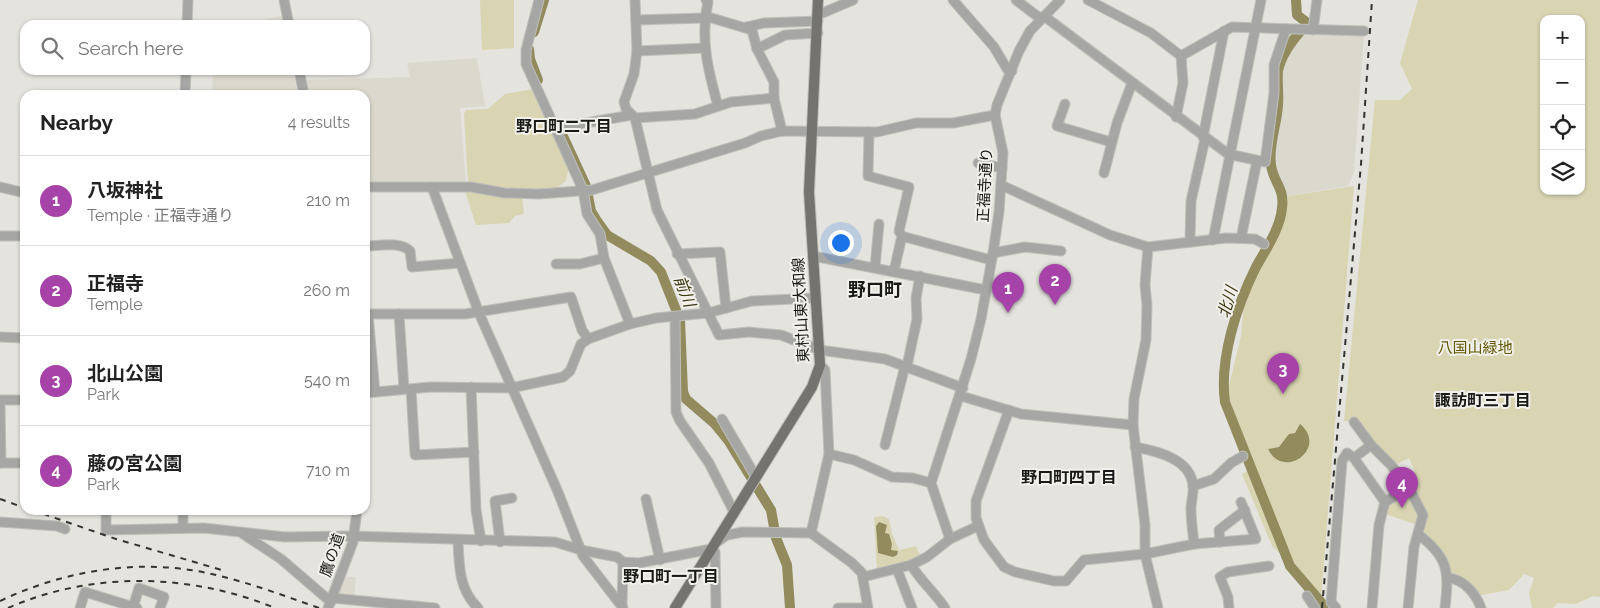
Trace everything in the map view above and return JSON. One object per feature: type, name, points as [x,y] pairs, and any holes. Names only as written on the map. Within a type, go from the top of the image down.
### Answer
[{"type":"main road","name":"東村山東大和線","points":[[675,608],[812,387],[820,365],[809,192],[818,33],[818,0]]},
{"type":"street","points":[[187,20],[188,0]]},
{"type":"street","points":[[284,0],[288,20]]},
{"type":"street","points":[[539,0],[537,19],[526,50],[526,64],[587,190],[588,214],[600,234],[604,258],[630,324]]},
{"type":"street","points":[[635,0],[637,51],[634,74],[624,102],[626,109],[633,116],[649,172],[657,210],[677,254],[719,335],[749,332],[781,334],[820,350],[885,360],[906,366],[962,392],[1021,414],[1132,425]]},
{"type":"street","points":[[746,27],[764,23],[818,18],[853,0]]},
{"type":"street","points":[[953,0],[994,47],[1007,69],[1012,71]]},
{"type":"street","points":[[1016,0],[1230,155],[1265,162],[1274,93],[1274,65],[1289,29]]},
{"type":"street","points":[[370,187],[471,187],[505,193],[539,194],[587,190],[782,131],[869,132],[916,123],[953,123],[995,115],[997,105],[1019,50],[1042,17],[1060,0]]},
{"type":"street","points":[[1213,240],[1261,0]]},
{"type":"street","points":[[1310,30],[1317,0]]},
{"type":"street","points":[[708,1],[705,17],[705,48],[718,106]]},
{"type":"street","points":[[1094,1],[1151,34],[1180,56],[1183,83],[1176,117]]},
{"type":"street","points":[[636,20],[705,17],[752,30],[757,49],[774,82],[774,98],[782,131]]},
{"type":"street","points":[[1180,56],[1232,27],[1364,31]]},
{"type":"street","points":[[1190,242],[1191,201],[1224,31]]},
{"type":"street","points":[[757,49],[785,36],[818,33]]},
{"type":"street","points":[[637,51],[705,48]]},
{"type":"street","points":[[185,90],[186,75]]},
{"type":"street","points":[[299,75],[303,90]]},
{"type":"street","points":[[1104,173],[1111,142],[1132,83]]},
{"type":"street","points":[[568,126],[633,116],[695,114],[731,102],[774,98]]},
{"type":"street","points":[[1065,104],[1057,126],[1111,142]]},
{"type":"street","name":"正福寺通り","points":[[931,483],[962,392],[981,319],[992,257],[1003,153],[995,115]]},
{"type":"street","points":[[869,132],[868,176],[908,187],[899,231],[903,238],[894,271]]},
{"type":"street","points":[[1241,238],[1257,161]]},
{"type":"street","points":[[978,163],[1002,168]]},
{"type":"street","points":[[1001,185],[1110,235],[1148,247],[1241,238],[1255,239],[1264,244]]},
{"type":"street","points":[[0,187],[20,192]]},
{"type":"street","points":[[432,187],[479,313],[558,492],[581,550],[622,608]]},
{"type":"street","points":[[875,267],[879,224]]},
{"type":"street","points":[[0,236],[20,236]]},
{"type":"street","points":[[903,238],[992,257],[1026,247],[1061,251]]},
{"type":"street","points":[[370,246],[394,245],[406,247],[410,251],[412,267],[460,264]]},
{"type":"street","points":[[1148,247],[1145,285],[1147,304],[1146,340],[1134,399],[1132,425],[1144,525],[1144,554],[1158,608]]},
{"type":"street","points":[[677,254],[720,252],[726,308]]},
{"type":"street","points":[[814,256],[986,290]]},
{"type":"street","points":[[556,264],[580,264],[604,258]]},
{"type":"street","points":[[885,445],[917,319],[916,298],[920,276]]},
{"type":"street","points":[[370,314],[479,313],[571,297],[582,330],[588,339]]},
{"type":"street","points":[[370,392],[408,389],[511,388],[566,376],[577,350],[588,339],[630,324],[656,318],[708,313],[767,299],[816,298]]},
{"type":"street","points":[[399,314],[415,455],[474,452]]},
{"type":"street","points":[[678,317],[676,412],[680,422],[710,463],[734,512]]},
{"type":"street","points":[[0,338],[20,338]]},
{"type":"street","points":[[370,343],[375,392]]},
{"type":"street","points":[[811,533],[829,454],[825,370],[820,365]]},
{"type":"street","points":[[471,387],[476,510],[481,541]]},
{"type":"street","points":[[20,400],[0,401],[0,463],[20,463]]},
{"type":"street","points":[[1009,410],[976,501],[978,526],[984,540],[1004,568],[1060,582],[1070,577],[1084,560],[1144,554],[1194,544],[1220,542],[1256,539],[1243,506],[1219,530],[1220,542]]},
{"type":"street","points":[[722,420],[754,480]]},
{"type":"street","points":[[1354,422],[1371,445],[1391,465],[1409,488],[1423,516],[1414,547],[1408,608]]},
{"type":"street","points":[[1354,458],[1371,445]]},
{"type":"street","points":[[1135,447],[1152,450],[1181,464],[1190,472],[1193,486],[1191,508],[1194,544]]},
{"type":"street","points":[[829,454],[854,460],[892,477],[913,478],[931,483],[950,539]]},
{"type":"street","points":[[1336,608],[1331,602],[1342,461],[1347,454],[1354,458],[1385,502]]},
{"type":"street","points":[[1193,486],[1214,479],[1231,463],[1243,456]]},
{"type":"street","points":[[1372,608],[1379,524],[1385,502],[1409,488]]},
{"type":"street","points":[[500,542],[494,501],[512,498]]},
{"type":"street","points":[[646,499],[660,560]]},
{"type":"street","points":[[106,515],[106,530],[183,528],[220,529],[243,534],[285,537],[354,536],[500,542],[555,542],[581,550],[617,557],[623,562],[639,563],[660,560],[713,546],[732,534],[811,533],[852,563],[863,577],[868,608]]},
{"type":"street","points":[[183,515],[183,528]]},
{"type":"street","name":"鷹の道","points":[[330,602],[354,536],[356,515]]},
{"type":"street","points":[[0,522],[57,526],[65,529]]},
{"type":"street","points":[[863,577],[912,565],[927,558],[950,539],[978,526]]},
{"type":"street","points":[[243,534],[281,559],[330,602],[435,608]]},
{"type":"street","points":[[1418,534],[1434,547],[1443,559],[1448,578],[1445,608]]},
{"type":"street","points":[[458,540],[460,580],[471,606]]},
{"type":"street","points":[[713,546],[715,552],[716,608]]},
{"type":"street","points":[[622,608],[623,562]]},
{"type":"street","points":[[912,565],[922,582],[929,586],[945,608]]},
{"type":"street","points":[[1228,608],[1228,597],[1220,577],[1228,572],[1269,566]]},
{"type":"street","points":[[897,569],[912,608]]},
{"type":"street","points":[[1448,578],[1455,578],[1467,586],[1481,608]]},
{"type":"street","points":[[80,608],[85,592],[135,607],[138,588],[164,597],[160,608]]},
{"type":"street","points":[[1307,596],[1316,608]]},
{"type":"street","points":[[838,608],[863,608]]},
{"type":"shaded area","points":[[282,16],[283,20],[264,20]]},
{"type":"shaded area","points":[[1301,34],[1334,36],[1364,34],[1354,172],[1348,186],[1286,196],[1273,166],[1281,106],[1281,71],[1293,42]]},
{"type":"shaded area","points":[[477,58],[485,106],[460,108],[466,184],[370,184],[370,90],[306,90],[305,80],[410,77],[407,63]]},
{"type":"shaded area","points":[[213,75],[294,75],[297,90],[212,90]]},
{"type":"shaded area","points":[[1300,424],[1308,433],[1309,443],[1307,451],[1300,458],[1292,461],[1283,462],[1275,458],[1268,449],[1279,447],[1289,434],[1295,433]]},
{"type":"shaded area","points":[[879,522],[887,525],[885,533],[889,534],[892,544],[891,550],[898,551],[897,555],[893,557],[878,553],[876,526]]},
{"type":"shaded area","points":[[345,577],[356,577],[354,599],[337,597]]},
{"type":"green space","points":[[480,0],[514,0],[514,48],[482,50]]},
{"type":"green space","name":"八国山緑地","points":[[1418,0],[1600,0],[1600,597],[1593,596],[1576,604],[1558,603],[1553,608],[1532,608],[1529,593],[1534,578],[1524,574],[1509,590],[1476,596],[1457,581],[1431,550],[1426,539],[1425,515],[1404,476],[1415,472],[1409,458],[1395,465],[1355,422],[1344,421],[1375,100],[1400,100],[1412,89],[1400,63]]},
{"type":"green space","points":[[533,89],[569,166],[566,181],[555,189],[503,191],[468,182],[464,114],[466,110],[488,109],[505,94]]},
{"type":"green space","points":[[1354,186],[1321,599],[1293,565],[1272,546],[1242,474],[1255,467],[1229,398],[1228,390],[1241,336],[1244,303],[1286,215],[1288,196]]},
{"type":"green space","points":[[477,190],[522,196],[524,214],[515,216],[509,223],[476,225],[465,191]]},
{"type":"green space","points":[[1407,493],[1421,516],[1418,525],[1385,514],[1389,503]]},
{"type":"green space","points":[[883,516],[889,519],[892,534],[899,550],[916,546],[921,558],[877,571],[874,517]]},
{"type":"waterway","name":"前川","points":[[534,32],[544,0]]},
{"type":"waterway","name":"北川","points":[[1296,0],[1297,15],[1305,21],[1305,26],[1288,47],[1278,71],[1277,112],[1270,158],[1272,171],[1282,195],[1281,216],[1272,239],[1249,282],[1236,315],[1227,350],[1224,385],[1225,402],[1290,566],[1326,608]]},
{"type":"waterway","name":"前川","points":[[529,49],[530,59],[538,80]]},
{"type":"waterway","name":"前川","points":[[562,134],[586,186],[591,211],[607,235],[651,261],[661,272],[680,320],[683,392],[686,399],[715,424],[728,440],[771,510],[776,538],[787,565],[790,608]]},
{"type":"railway","points":[[1322,608],[1361,164],[1372,0]]},
{"type":"railway","points":[[0,499],[20,506]]},
{"type":"railway","points":[[46,515],[116,539],[225,571]]},
{"type":"railway","points":[[0,601],[49,582],[75,575],[128,567],[154,567],[181,569],[221,576],[319,608]]},
{"type":"railway","points":[[8,608],[40,596],[73,587],[141,581],[209,588],[243,596],[275,608]]},
{"type":"place","name":"正福寺","points":[[1055,305]]},
{"type":"place","name":"八坂神社","points":[[1008,313]]},
{"type":"place","name":"北山公園","points":[[1283,394]]},
{"type":"place","name":"藤の宮公園","points":[[1402,508]]},
{"type":"district","name":"野口町二丁目","points":[[564,126]]},
{"type":"district","name":"野口町","points":[[875,290]]},
{"type":"district","name":"諏訪町三丁目","points":[[1483,400]]},
{"type":"district","name":"野口町四丁目","points":[[1069,477]]},
{"type":"district","name":"野口町一丁目","points":[[671,576]]}]
